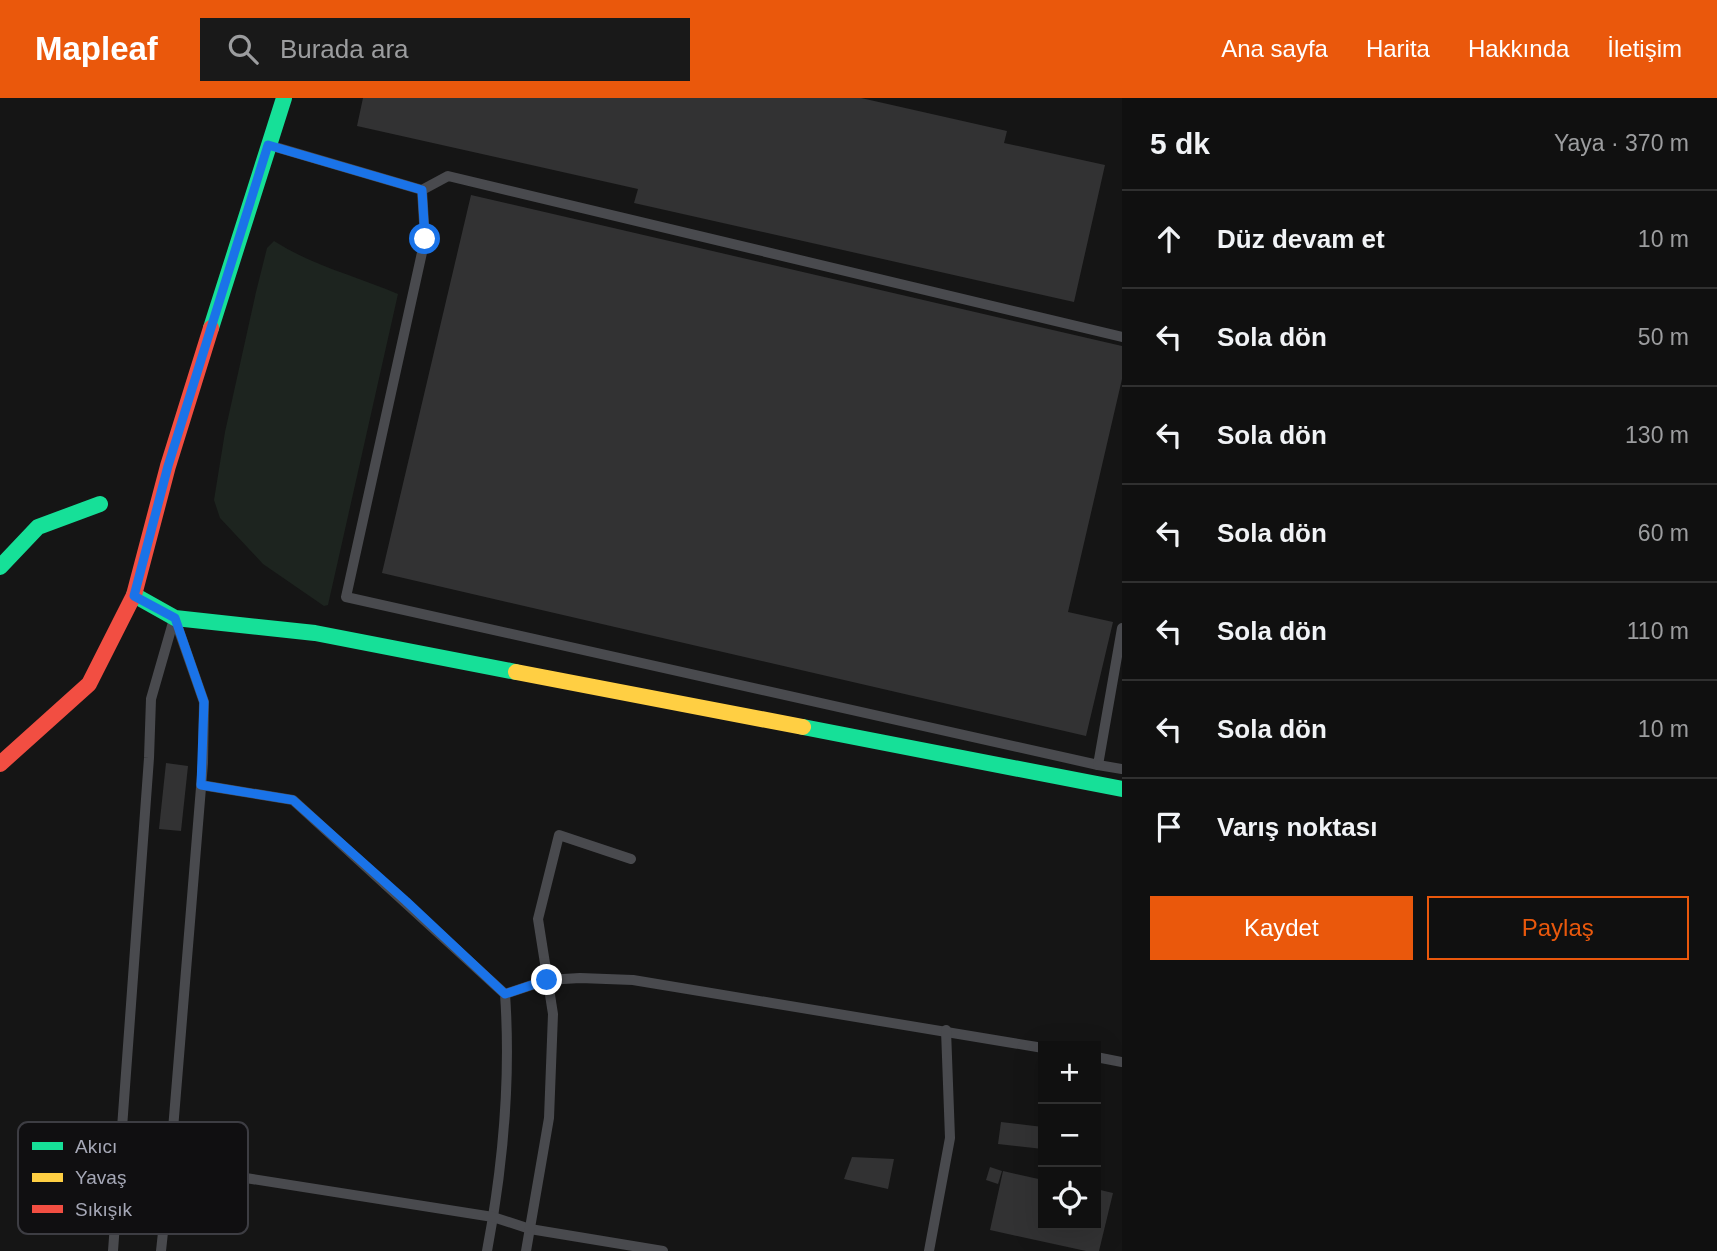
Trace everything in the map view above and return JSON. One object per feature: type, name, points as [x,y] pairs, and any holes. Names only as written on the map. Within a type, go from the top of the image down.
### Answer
[{"type":"street","points":[[0,764],[89,684],[134,596],[168,466],[284,98]]},
{"type":"street","points":[[0,567],[38,527],[100,504]]},
{"type":"street","points":[[134,596],[175,618],[316,633],[1122,789]]},
{"type":"lane","points":[[268,145],[422,190],[448,176],[1122,337]]},
{"type":"lane","points":[[422,190],[425,239],[346,597],[1122,769]]},
{"type":"lane","points":[[174,1122],[201,785],[204,702],[175,618]]},
{"type":"lane","points":[[122,1122],[151,699],[175,618]]},
{"type":"lane","points":[[1098,765],[1122,628]]},
{"type":"lane","points":[[201,785],[293,800],[505,994],[508,1059],[501,1169],[486,1251]]},
{"type":"lane","points":[[526,1251],[549,1118],[552,1014],[538,919],[558,835],[631,859]]},
{"type":"lane","points":[[505,994],[547,980],[633,980],[1038,1047]]},
{"type":"lane","points":[[929,1251],[950,1138],[946,1030]]},
{"type":"lane","points":[[1101,1058],[1122,1062]]},
{"type":"lane","points":[[248,1178],[493,1217],[530,1229],[663,1251]]},
{"type":"shaded area","points":[[274,241],[319,264],[398,294],[328,605],[324,606],[263,564],[220,518],[214,500],[225,432],[256,292],[267,248]]},
{"type":"building","points":[[363,98],[861,98],[1007,131],[1004,143],[1105,165],[1074,302],[634,203],[638,189],[357,126]]},
{"type":"building","points":[[471,195],[1122,346],[1122,379],[1068,612],[1113,622],[1086,736],[382,573]]},
{"type":"building","points":[[166,763],[188,766],[181,831],[159,829]]},
{"type":"building","points":[[1001,1122],[1038,1126],[1038,1148],[998,1144]]},
{"type":"building","points":[[852,1157],[894,1159],[888,1189],[844,1179]]},
{"type":"building","points":[[990,1167],[1002,1171],[998,1184],[986,1180]]},
{"type":"building","points":[[1003,1171],[1038,1179],[1038,1230],[1101,1230],[1101,1190],[1113,1193],[1099,1251],[1086,1251],[990,1230]]},
{"type":"traffic: fast","points":[[211,328],[284,98]]},
{"type":"traffic: fast","points":[[0,567],[38,527],[100,504]]},
{"type":"traffic: fast","points":[[134,595],[175,618],[315,633],[516,672]]},
{"type":"traffic: fast","points":[[803,727],[1122,789]]},
{"type":"traffic: slow","points":[[516,672],[803,727]]},
{"type":"traffic: jam","points":[[0,764],[89,684],[134,595],[168,466],[211,328]]},
{"type":"route","points":[[425,239],[422,190],[268,145],[168,466],[134,596],[175,618],[204,702],[201,785],[293,800],[505,994],[547,980]]}]
